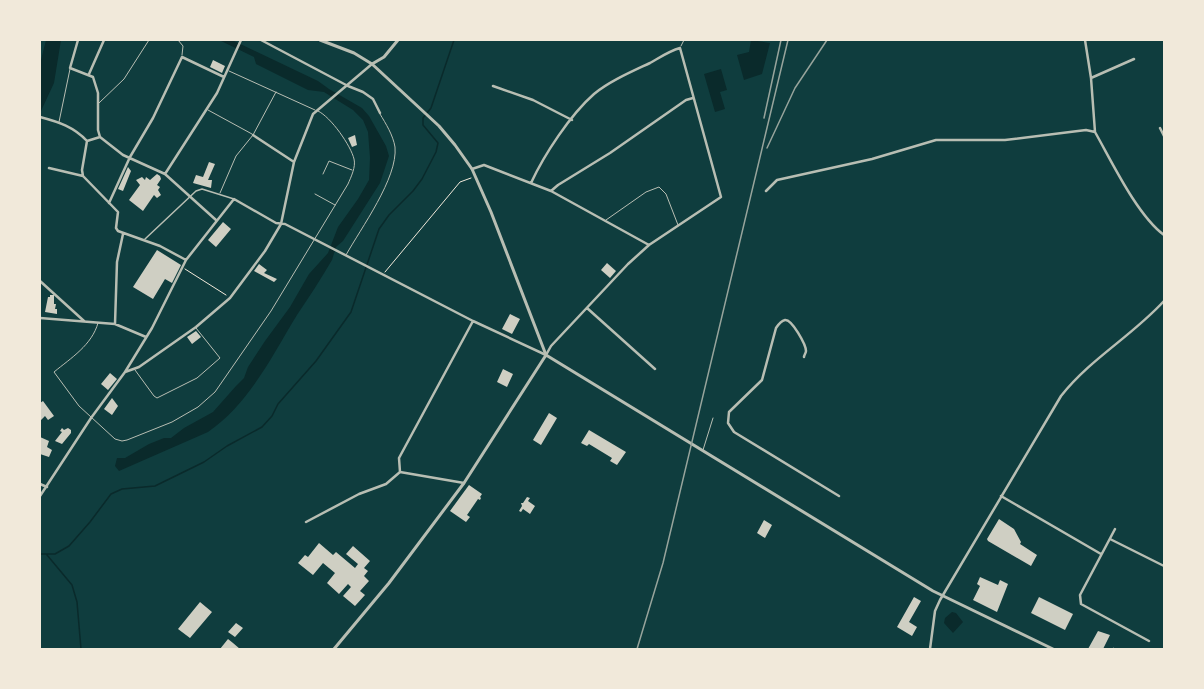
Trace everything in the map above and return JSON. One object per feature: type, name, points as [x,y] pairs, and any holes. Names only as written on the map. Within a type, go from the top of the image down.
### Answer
[{"type":"street","points":[[78,40],[70,68],[89,74],[93,77],[99,103],[98,130],[100,137],[111,147],[165,174],[216,220]]},
{"type":"street","points":[[89,74],[104,40]]},
{"type":"street","points":[[165,174],[207,109],[241,40]]},
{"type":"street","points":[[261,40],[348,86],[369,95],[373,99],[380,113]]},
{"type":"street","points":[[320,40],[328,41],[354,53],[372,64],[439,126],[455,145],[472,170],[492,215],[546,355]]},
{"type":"street","points":[[125,372],[139,367],[196,327],[230,298],[265,251],[281,224],[294,162],[313,114],[316,110],[341,92],[372,64],[384,57],[398,40]]},
{"type":"street","points":[[1085,40],[1091,78],[1095,132],[1140,209],[1150,223],[1164,235]]},
{"type":"street","points":[[334,649],[389,583],[464,483],[551,346],[628,264],[650,245],[721,197],[680,48],[611,83],[594,94],[572,120],[538,168],[531,183]]},
{"type":"street","points":[[109,202],[130,157],[153,118],[182,56],[224,77]]},
{"type":"street","points":[[1091,78],[1134,59]]},
{"type":"street","points":[[493,86],[533,100],[572,120]]},
{"type":"street","points":[[551,191],[558,185],[610,153],[686,100],[693,98]]},
{"type":"street","points":[[40,117],[58,122],[79,132],[87,141]]},
{"type":"street","points":[[1160,128],[1164,136]]},
{"type":"street","points":[[766,191],[777,180],[872,158],[936,140],[1005,140],[1080,131],[1095,132]]},
{"type":"street","points":[[253,135],[294,162]]},
{"type":"street","points":[[87,141],[100,137]]},
{"type":"street","points":[[83,176],[82,170],[87,141]]},
{"type":"street","points":[[472,170],[484,165],[551,191],[650,245]]},
{"type":"street","points":[[49,168],[83,176],[118,212],[116,228],[123,234],[160,246],[186,260]]},
{"type":"street","points":[[143,241],[190,197],[202,189],[220,193],[234,199],[276,223],[281,224],[375,270],[473,321],[546,355],[942,596],[1052,649]]},
{"type":"street","points":[[40,496],[91,418],[125,372],[146,338],[186,260],[234,199]]},
{"type":"street","points":[[115,324],[117,262],[119,246],[123,234]]},
{"type":"street","points":[[40,281],[85,321]]},
{"type":"street","points":[[930,649],[935,611],[942,596],[1067,388],[1085,369],[1138,328],[1164,301]]},
{"type":"street","points":[[587,308],[655,369]]},
{"type":"street","points":[[40,318],[115,324],[146,338]]},
{"type":"street","points":[[804,357],[806,351],[794,325],[785,320],[780,323],[776,328],[773,337],[772,347],[762,380],[729,412],[728,423],[734,432],[839,496]]},
{"type":"street","points":[[400,472],[399,458],[473,321]]},
{"type":"street","points":[[400,472],[464,483]]},
{"type":"street","points":[[306,522],[359,494],[386,484],[400,472]]},
{"type":"street","points":[[40,484],[47,487]]},
{"type":"street","points":[[1001,496],[1101,554]]},
{"type":"street","points":[[1115,529],[1080,595],[1081,604],[1149,641]]},
{"type":"street","points":[[1110,539],[1164,566]]},
{"type":"lane","points":[[99,103],[124,79],[149,40]]},
{"type":"lane","points":[[178,40],[183,46],[182,56]]},
{"type":"lane","points":[[680,48],[684,40]]},
{"type":"lane","points":[[58,122],[70,68]]},
{"type":"lane","points":[[98,323],[95,334],[83,348],[54,372],[79,406],[115,439],[122,441],[172,422],[198,407],[215,392],[271,311],[348,184],[353,170],[354,160],[340,133],[332,123],[316,110],[277,91],[227,70]]},
{"type":"lane","points":[[220,193],[236,156],[253,135],[277,91]]},
{"type":"lane","points":[[207,109],[247,130],[253,135]]},
{"type":"lane","points":[[345,256],[387,184],[394,162],[394,146],[380,113]]},
{"type":"lane","points":[[323,174],[329,161],[353,170]]},
{"type":"lane","points":[[605,221],[646,192],[659,187],[666,194],[679,226]]},
{"type":"lane","points":[[315,194],[336,205]]},
{"type":"lane","points":[[133,368],[155,398],[197,378],[220,358],[196,327]]},
{"type":"lane","points":[[703,451],[714,418]]},
{"type":"path","points":[[383,274],[460,182],[475,176]]},
{"type":"path","points":[[183,268],[230,298]]},
{"type":"water","points":[[46,40],[61,40],[54,83],[41,111],[40,64]]},
{"type":"water","points":[[219,40],[232,40],[318,81],[362,108],[369,116],[386,146],[389,156],[380,183],[343,241],[336,247],[332,260],[269,363],[236,408],[223,421],[208,432],[119,471],[115,466],[117,458],[125,458],[149,444],[164,438],[171,438],[184,428],[213,412],[244,378],[248,367],[290,307],[309,274],[328,253],[338,227],[358,199],[369,180],[370,158],[368,132],[363,120],[353,110],[324,92],[308,90],[256,64],[254,57]]},
{"type":"water","points":[[751,40],[770,43],[762,74],[744,80],[737,55],[749,52]]},
{"type":"water","points":[[721,69],[727,90],[720,92],[725,109],[715,112],[704,74]]},
{"type":"water","points":[[952,612],[956,613],[963,622],[953,633],[944,623],[945,618]]},
{"type":"building","points":[[213,60],[225,66],[222,73],[210,67]]},
{"type":"building","points":[[355,135],[357,145],[352,147],[348,138]]},
{"type":"building","points":[[209,162],[215,164],[208,180],[212,180],[211,188],[193,183],[196,175],[203,177]]},
{"type":"building","points":[[128,167],[131,171],[123,191],[118,189]]},
{"type":"building","points":[[157,174],[161,179],[157,185],[160,187],[158,190],[161,195],[157,198],[154,195],[143,211],[129,200],[140,185],[136,180],[142,177],[145,180],[146,177],[150,180]]},
{"type":"building","points":[[223,222],[231,229],[216,247],[208,240]]},
{"type":"building","points":[[157,250],[181,265],[172,283],[165,279],[153,299],[133,287]]},
{"type":"building","points":[[607,263],[616,271],[610,278],[601,270]]},
{"type":"building","points":[[259,264],[267,270],[264,273],[277,279],[274,282],[254,271]]},
{"type":"building","points":[[50,295],[54,295],[54,304],[56,304],[55,309],[57,309],[57,314],[45,312],[48,297],[50,297]]},
{"type":"building","points":[[510,314],[520,319],[512,334],[502,329]]},
{"type":"building","points":[[196,331],[201,337],[192,344],[187,337]]},
{"type":"building","points":[[503,369],[513,374],[507,387],[497,382]]},
{"type":"building","points":[[110,373],[117,379],[108,390],[101,384]]},
{"type":"building","points":[[112,398],[118,406],[112,415],[104,409]]},
{"type":"building","points":[[43,401],[54,416],[48,420],[45,416],[40,421],[40,403]]},
{"type":"building","points":[[549,413],[557,418],[541,445],[533,440]]},
{"type":"building","points":[[62,428],[64,430],[68,428],[71,430],[71,433],[62,444],[55,441],[62,432],[60,431]]},
{"type":"building","points":[[589,430],[626,452],[617,465],[610,461],[612,458],[589,444],[587,446],[581,443]]},
{"type":"building","points":[[40,437],[49,441],[47,447],[52,450],[49,457],[40,454]]},
{"type":"building","points":[[469,485],[482,494],[480,500],[478,499],[467,515],[470,517],[466,522],[450,511]]},
{"type":"building","points":[[527,497],[530,498],[528,501],[535,506],[530,514],[523,509],[521,512],[519,511],[522,506],[521,503],[523,503]]},
{"type":"building","points":[[999,519],[1014,529],[1021,542],[1020,544],[1037,555],[1031,566],[988,541],[987,539]]},
{"type":"building","points":[[764,520],[772,525],[765,538],[757,533]]},
{"type":"building","points":[[319,543],[333,555],[336,552],[355,568],[358,564],[346,554],[353,546],[370,561],[364,568],[368,571],[364,576],[369,581],[360,591],[365,595],[355,606],[343,596],[351,587],[348,584],[339,594],[327,583],[335,573],[323,563],[313,575],[298,563],[305,555],[308,557]]},
{"type":"building","points":[[980,577],[998,585],[1000,580],[1008,584],[997,612],[973,600],[980,586],[977,584]]},
{"type":"building","points":[[914,597],[921,601],[909,622],[917,627],[912,636],[897,627]]},
{"type":"building","points":[[1039,597],[1073,614],[1065,630],[1031,613]]},
{"type":"building","points":[[200,602],[212,612],[190,638],[178,629]]},
{"type":"building","points":[[236,623],[243,628],[235,637],[228,632]]},
{"type":"building","points":[[1098,631],[1110,635],[1103,649],[1088,649]]},
{"type":"building","points":[[228,639],[233,643],[240,649],[220,649]]},
{"type":"waterway","points":[[40,554],[55,554],[69,546],[90,522],[111,494],[122,489],[155,486],[204,462],[227,446],[262,427],[272,416],[278,404],[316,361],[351,312],[379,229],[389,215],[413,191],[422,179],[436,152],[438,143],[423,125],[423,118],[431,108],[454,40]]},
{"type":"waterway","points":[[47,555],[72,585],[77,602],[81,649]]},
{"type":"railway","points":[[764,118],[781,40]]},
{"type":"railway","points":[[637,649],[663,563],[788,40]]},
{"type":"railway","points":[[767,148],[795,88],[827,40]]}]
